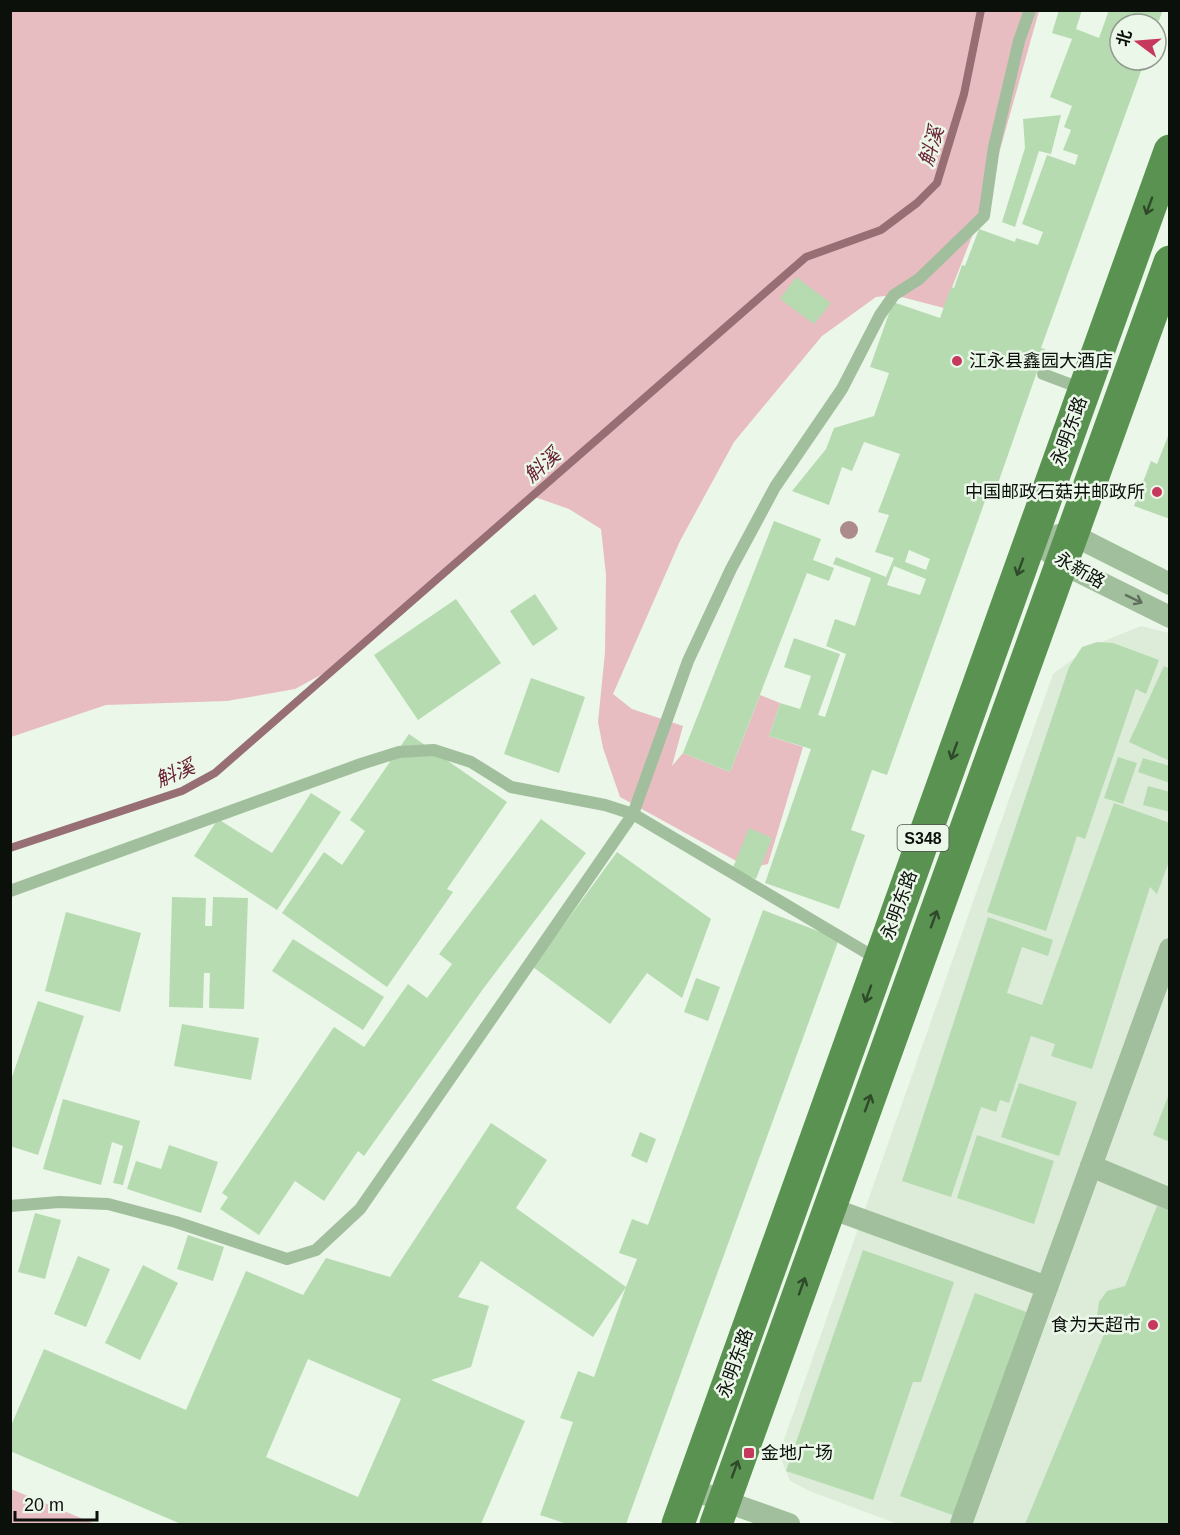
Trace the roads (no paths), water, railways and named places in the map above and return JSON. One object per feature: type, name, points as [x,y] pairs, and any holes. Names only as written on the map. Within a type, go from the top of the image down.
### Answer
[{"type":"main road","name":"永明东路","points":[[678,1524],[1170,151]]},
{"type":"main road","name":"永明东路","points":[[720,1513],[1170,262]]},
{"type":"street","name":"永新路","points":[[1031,536],[1170,584]]},
{"type":"street","name":"永新路","points":[[1068,550],[1170,616]]},
{"type":"street","points":[[961,1524],[1170,948]]},
{"type":"street","points":[[1091,1166],[1170,1199]]},
{"type":"street","points":[[830,1208],[1047,1287]]},
{"type":"street","points":[[690,1490],[720,1513],[789,1524]]},
{"type":"lane","points":[[10,1206],[59,1202],[108,1204],[176,1222],[287,1259],[316,1250],[360,1209],[633,814],[688,661],[731,569],[775,487],[843,389],[894,295],[919,279],[984,216],[994,147],[1019,41],[1030,10]]},
{"type":"lane","points":[[1043,374],[1084,389]]},
{"type":"lane","points":[[10,891],[399,752],[434,750],[471,762],[511,787],[605,805],[633,814],[880,960]]},
{"type":"waterway","name":"斛溪","points":[[10,848],[182,791],[215,773],[806,257],[881,230],[917,203],[937,183],[964,94],[981,10]]},
{"type":"place","name":"江永县鑫园大酒店","points":[[957,361]]},
{"type":"place","name":"中国邮政石菇井邮政所","points":[[1157,492]]},
{"type":"place","name":"食为天超市","points":[[1153,1325]]},
{"type":"place","name":"金地广场","points":[[749,1453]]}]
